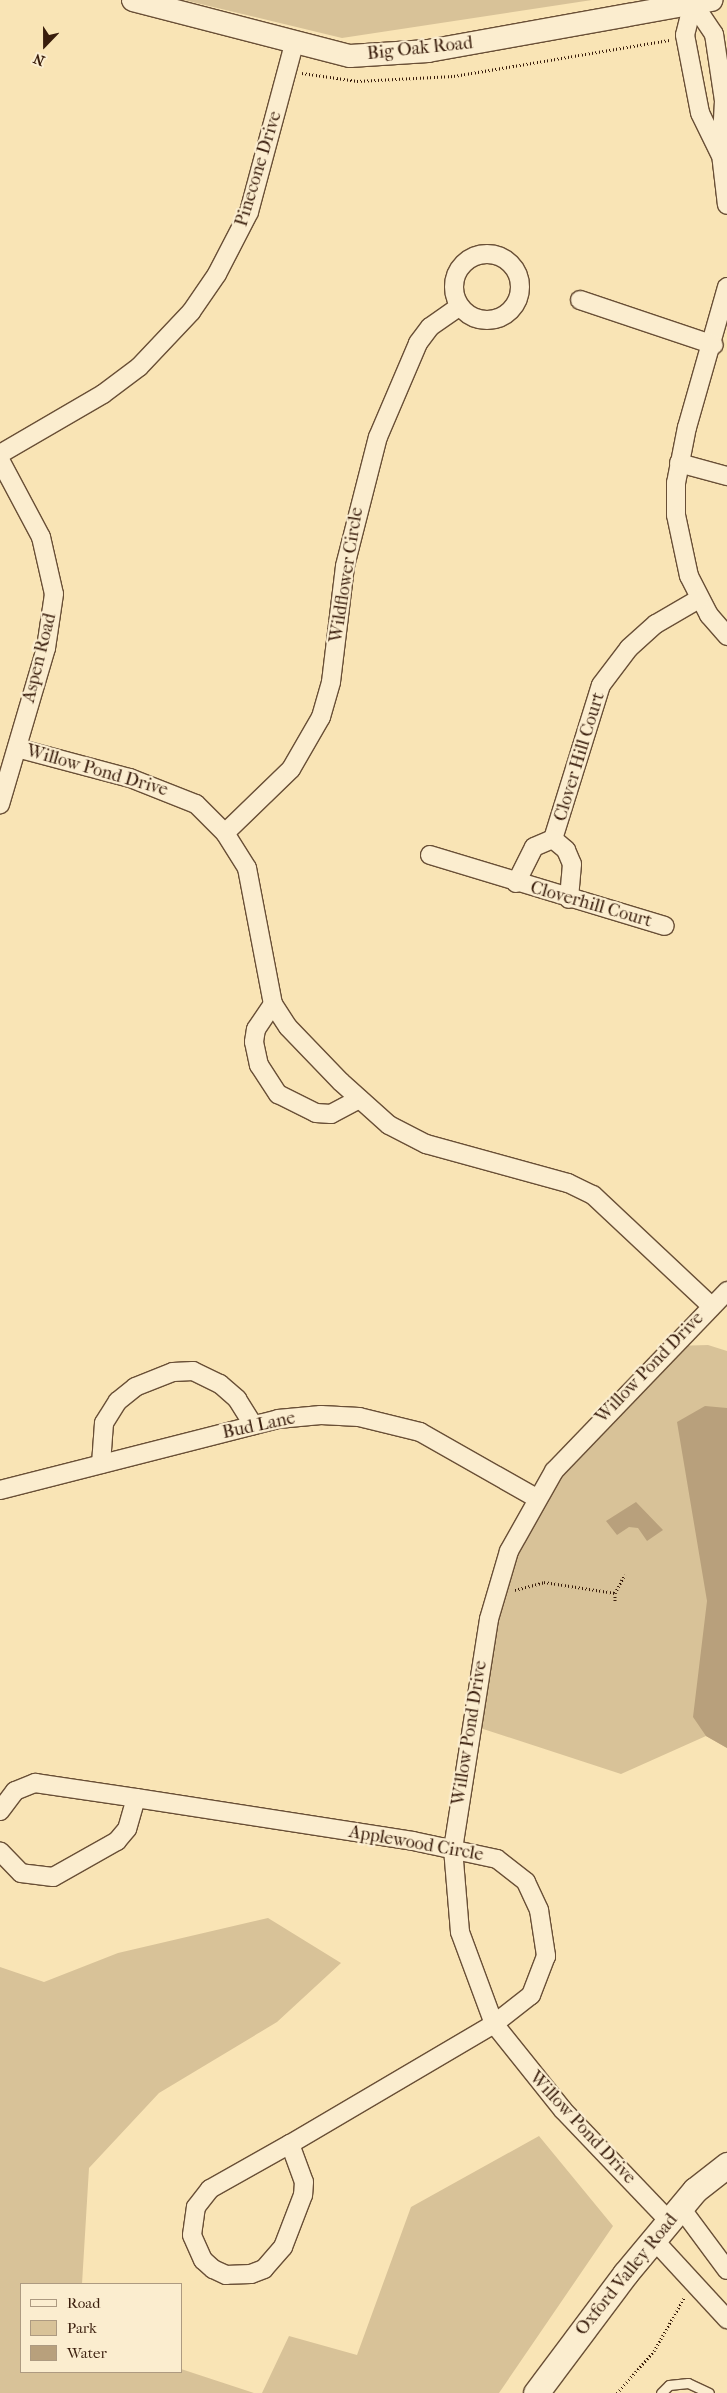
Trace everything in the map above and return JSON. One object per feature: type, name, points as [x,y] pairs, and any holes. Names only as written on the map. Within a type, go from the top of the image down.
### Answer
[{"type":"main road","name":"Oxford Valley Road","points":[[536,2393],[654,2240],[675,2215],[727,2165]]},
{"type":"street","name":"Big Oak Road","points":[[133,0],[294,44],[350,56],[428,51],[699,1]]},
{"type":"street","points":[[699,1],[685,36],[700,113],[721,154]]},
{"type":"street","points":[[699,1],[714,34],[724,101],[721,154],[727,205]]},
{"type":"street","name":"Pinecone Drive","points":[[0,454],[110,389],[139,367],[191,312],[217,274],[249,212],[294,44]]},
{"type":"street","points":[[727,287],[714,346],[679,463],[676,515],[684,560],[699,599],[727,636]]},
{"type":"street","points":[[580,300],[714,346]]},
{"type":"street","name":"Wildflower Circle","points":[[225,833],[291,769],[321,717],[332,682],[345,566],[378,436],[418,343],[430,327],[457,308]]},
{"type":"street","name":"Aspen Road","points":[[0,460],[41,537],[54,594],[46,648],[0,804]]},
{"type":"street","points":[[679,463],[727,476]]},
{"type":"street","name":"Clover Hill Court","points":[[553,840],[601,685],[629,648],[656,624],[699,599]]},
{"type":"street","name":"Willow Pond Drive","points":[[16,748],[175,794],[196,804],[225,833],[238,851],[251,882],[273,1004],[303,1044],[359,1099],[389,1125],[426,1144],[568,1183],[594,1195],[711,1306],[581,1438],[536,1498],[509,1551],[489,1619],[453,1849],[460,1932],[494,2024],[562,2110],[675,2215],[727,2270]]},
{"type":"street","name":"Clover Hill Court","points":[[516,883],[534,846],[553,840]]},
{"type":"street","name":"Clover Hill Court","points":[[553,840],[572,864],[570,899]]},
{"type":"street","points":[[430,855],[516,883]]},
{"type":"street","name":"Cloverhill Court","points":[[516,883],[665,926]]},
{"type":"street","points":[[273,1004],[256,1029],[254,1042],[259,1065],[278,1094],[316,1113],[331,1114],[359,1099]]},
{"type":"street","points":[[711,1306],[727,1291]]},
{"type":"street","points":[[101,1464],[104,1423],[118,1401],[135,1387],[173,1372],[194,1372],[220,1384],[237,1399],[253,1425]]},
{"type":"street","name":"Bud Lane","points":[[0,1490],[253,1425],[321,1415],[390,1422],[443,1442],[536,1498]]},
{"type":"street","name":"Applewood Circle","points":[[0,1811],[15,1791],[35,1783],[453,1849],[497,1859],[514,1870],[530,1890],[542,1923],[546,1956],[540,1980],[531,1996],[494,2024],[210,2189],[196,2207],[192,2235],[199,2254],[213,2269],[226,2275],[251,2274],[264,2269],[283,2247],[303,2188],[290,2144]]},
{"type":"street","points":[[0,1851],[21,1873],[54,1877],[117,1841],[127,1829],[136,1798]]},
{"type":"street","points":[[654,2240],[694,2281],[727,2319]]},
{"type":"lane","points":[[661,2393],[669,2385],[688,2383],[709,2393]]},
{"type":"path","points":[[287,70],[357,81],[454,76],[685,36]]},
{"type":"path","points":[[615,1602],[616,1593],[625,1574]]},
{"type":"path","points":[[514,1590],[544,1582],[616,1593]]},
{"type":"path","points":[[617,2393],[654,2351],[694,2281]]},
{"type":"green space","points":[[184,0],[592,0],[342,38]]},
{"type":"green space","points":[[708,1345],[727,1351],[727,1748],[706,1736],[621,1774],[471,1725],[489,1619],[536,1498],[673,1346]]},
{"type":"green space","points":[[268,1918],[341,1963],[277,2022],[159,2093],[89,2168],[82,2283],[20,2283],[20,2373],[182,2373],[182,2369],[254,2393],[0,2393],[0,1967],[44,1982],[118,1953]]},
{"type":"green space","points":[[539,2136],[613,2226],[499,2393],[262,2393],[289,2336],[357,2355],[411,2207]]},
{"type":"water","points":[[705,1406],[727,1408],[727,1748],[706,1736],[693,1717],[707,1601],[677,1422]]},
{"type":"water","points":[[636,1502],[663,1530],[647,1541],[638,1528],[629,1527],[617,1535],[606,1521]]}]
